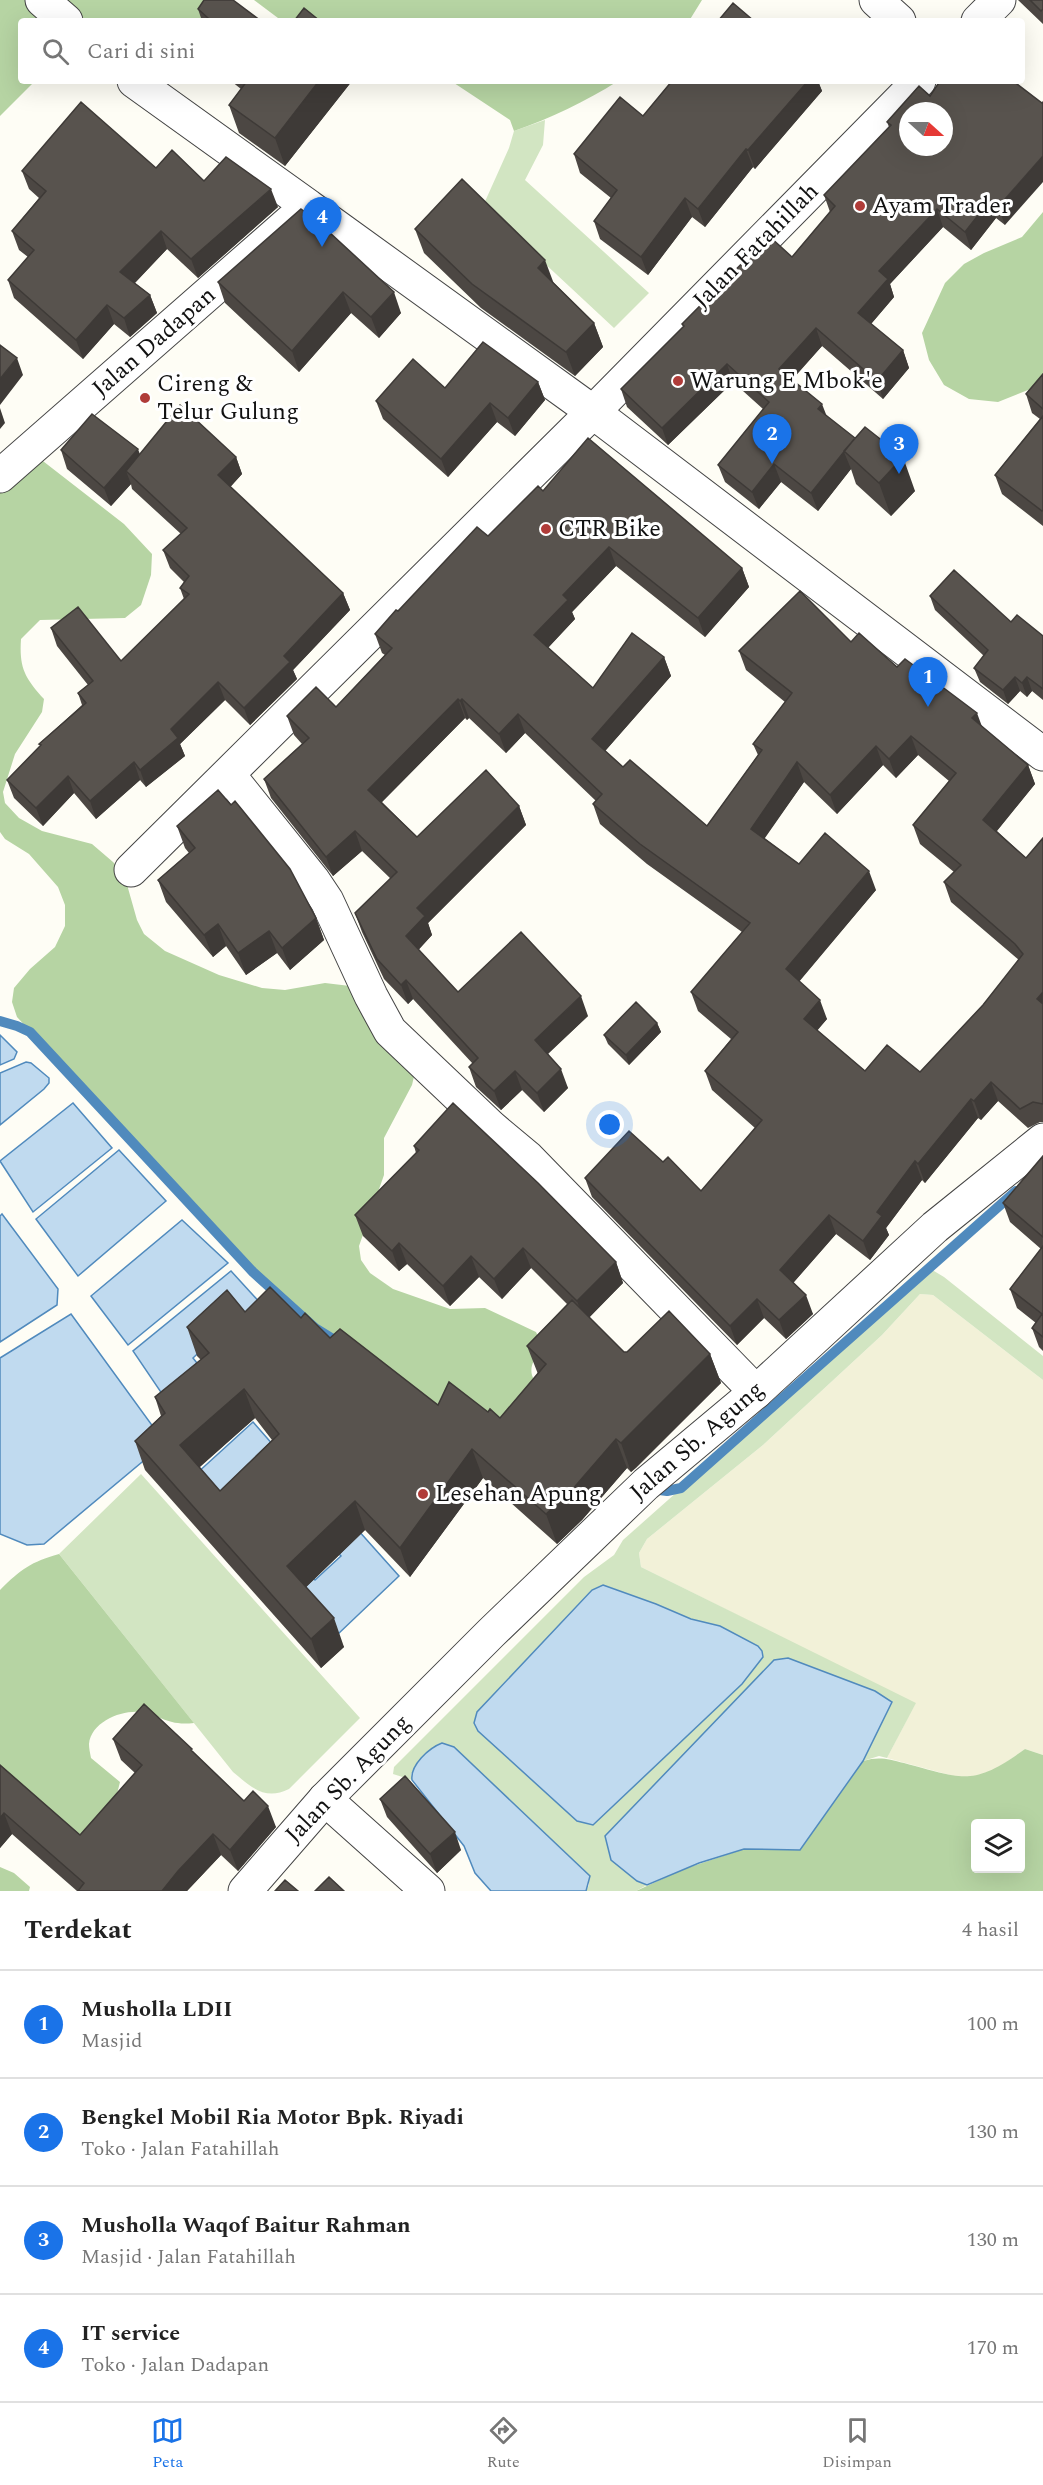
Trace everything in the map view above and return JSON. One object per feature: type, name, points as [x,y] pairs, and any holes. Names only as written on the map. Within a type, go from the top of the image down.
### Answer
[{"type":"street","points":[[42,0],[63,18]]},
{"type":"street","points":[[876,0],[896,18]]},
{"type":"street","points":[[981,18],[999,0]]},
{"type":"street","points":[[138,84],[593,412],[1043,754]]},
{"type":"street","name":"Jalan Fatahillah","points":[[131,870],[593,412],[916,84]]},
{"type":"street","name":"Jalan Dadapan","points":[[0,477],[308,206]]},
{"type":"street","points":[[228,774],[327,901],[390,1031],[491,1127],[528,1158],[756,1392]]},
{"type":"street","name":"Jalan Sb. Agung","points":[[245,1891],[325,1799],[483,1641],[646,1484],[756,1392],[935,1227],[1043,1140]]},
{"type":"street","points":[[325,1799],[428,1891]]},
{"type":"green space","points":[[0,0],[217,0],[203,18],[18,18],[18,84],[32,84],[0,116]]},
{"type":"green space","points":[[254,0],[702,0],[691,18],[278,18]]},
{"type":"green space","points":[[456,84],[613,84],[568,109],[514,131],[510,120]]},
{"type":"green space","points":[[545,120],[543,145],[525,180],[649,293],[614,328],[483,206],[509,148],[514,131]]},
{"type":"green space","points":[[1043,212],[1043,384],[998,402],[969,399],[944,385],[929,360],[922,333],[945,283],[964,264],[1022,237]]},
{"type":"green space","points":[[30,451],[124,524],[152,554],[151,575],[141,605],[125,618],[40,620],[21,639],[22,665],[32,685],[44,699],[42,712],[15,754],[3,792],[5,803],[19,818],[42,831],[92,844],[113,862],[124,874],[137,920],[144,934],[165,951],[219,975],[262,988],[285,990],[325,983],[350,986],[416,1068],[412,1085],[384,1138],[384,1175],[359,1246],[361,1260],[370,1273],[393,1289],[450,1309],[485,1308],[536,1332],[541,1343],[533,1363],[532,1373],[543,1391],[513,1422],[429,1403],[315,1328],[253,1272],[17,1017],[12,1002],[14,988],[30,969],[55,947],[65,926],[65,905],[58,887],[29,854],[5,839],[0,832],[0,477]]},
{"type":"green space","points":[[929,1268],[944,1277],[1043,1356],[1043,1380],[933,1295],[920,1294],[882,1335],[763,1445],[647,1539],[639,1553],[641,1567],[916,1703],[887,1758],[879,1756],[863,1761],[892,1702],[875,1691],[788,1658],[774,1660],[637,1881],[647,1885],[636,1891],[586,1891],[589,1876],[563,1851],[411,1773],[412,1780],[393,1774],[394,1767],[584,1577],[614,1555],[623,1540]],"holes":[[[604,1585],[691,1619],[720,1626],[758,1646],[763,1657],[742,1684],[593,1825],[477,1712],[592,1590]]]},
{"type":"green space","points":[[920,1294],[933,1295],[1043,1380],[1043,1755],[1025,1749],[997,1769],[978,1776],[957,1777],[887,1758],[915,1704],[641,1567],[639,1553],[647,1539],[763,1445],[882,1335]]},
{"type":"green space","points":[[141,1474],[360,1718],[289,1789],[273,1794],[265,1793],[252,1787],[233,1772],[59,1554]]},
{"type":"green space","points":[[59,1554],[194,1723],[170,1722],[147,1713],[132,1712],[116,1715],[95,1729],[89,1744],[91,1758],[120,1782],[115,1802],[96,1851],[0,1766],[0,1590],[27,1567]]},
{"type":"green space","points":[[1025,1749],[1043,1755],[1043,1891],[636,1891],[684,1869],[744,1849],[800,1850],[863,1761],[888,1759],[955,1776],[979,1774],[992,1769]]},
{"type":"green space","points":[[0,1867],[14,1873],[30,1887],[29,1891],[0,1891]]},
{"type":"water","points":[[0,1035],[17,1052],[14,1059],[0,1065]]},
{"type":"water","points":[[26,1062],[31,1063],[49,1078],[49,1083],[0,1125],[0,1073]]},
{"type":"water","points":[[73,1103],[112,1148],[33,1212],[0,1161]]},
{"type":"water","points":[[119,1150],[166,1201],[78,1276],[36,1219]]},
{"type":"water","points":[[2,1214],[58,1289],[57,1305],[0,1342],[0,1216]]},
{"type":"water","points":[[182,1220],[228,1263],[128,1345],[91,1296]]},
{"type":"water","points":[[231,1271],[273,1317],[236,1317],[193,1358],[212,1382],[175,1413],[133,1351]]},
{"type":"water","points":[[71,1314],[162,1439],[154,1452],[44,1544],[27,1545],[0,1534],[0,1358]]},
{"type":"water","points":[[253,1422],[288,1462],[231,1516],[195,1475]]},
{"type":"water","points":[[307,1473],[399,1576],[337,1635],[246,1533],[286,1549],[315,1580],[341,1556],[314,1528]]},
{"type":"water","points":[[603,1585],[691,1619],[720,1626],[758,1646],[763,1657],[742,1684],[593,1825],[577,1821],[478,1731],[474,1723],[477,1712],[592,1590]]},
{"type":"water","points":[[788,1658],[875,1691],[892,1702],[863,1761],[800,1850],[744,1849],[699,1863],[647,1885],[637,1881],[611,1860],[605,1836],[774,1660]]},
{"type":"water","points":[[442,1743],[454,1747],[590,1876],[586,1891],[491,1891],[475,1873],[464,1846],[412,1780],[414,1769],[421,1758]]},
{"type":"building","points":[[204,0],[233,0],[257,18],[208,18],[198,9]]},
{"type":"building","points":[[1030,0],[1043,0],[1043,9],[1041,11]]},
{"type":"building","points":[[733,3],[750,18],[720,18]]},
{"type":"building","points":[[304,8],[316,18],[296,18]]},
{"type":"building","points":[[245,84],[317,84],[275,138],[229,105]]},
{"type":"building","points":[[670,84],[805,84],[748,150],[746,149],[698,209],[685,198],[641,257],[594,221],[617,190],[574,154],[620,97],[643,116]]},
{"type":"building","points":[[938,84],[1017,84],[1043,102],[1043,156],[998,207],[990,200],[965,232],[937,209],[879,271],[888,279],[858,313],[903,350],[877,381],[816,328],[779,369],[822,404],[818,409],[855,438],[811,493],[774,464],[752,492],[718,465],[769,402],[727,364],[662,428],[621,389],[769,236],[792,257],[835,206],[824,195],[891,125],[887,122],[899,108],[899,156],[953,156],[953,102],[905,102],[919,86],[930,96]]},
{"type":"building","points":[[81,102],[156,168],[172,150],[204,181],[226,157],[271,189],[191,259],[161,231],[120,272],[150,295],[124,318],[107,305],[76,340],[8,280],[34,250],[12,231],[46,191],[22,171]]},
{"type":"building","points":[[462,179],[545,260],[538,268],[594,323],[566,352],[472,284],[415,229]]},
{"type":"building","points":[[301,209],[329,229],[328,231],[394,292],[371,317],[343,292],[292,351],[218,282]]},
{"type":"building","points":[[483,342],[538,382],[508,418],[490,403],[441,459],[376,401],[413,359],[445,388]]},
{"type":"building","points":[[0,345],[17,358],[0,379]]},
{"type":"building","points":[[1043,374],[1043,409],[1026,394]]},
{"type":"building","points":[[180,405],[236,457],[218,475],[343,593],[284,656],[290,662],[244,708],[218,682],[171,729],[178,738],[140,770],[134,762],[90,801],[68,776],[36,808],[7,780],[41,745],[39,744],[86,703],[78,693],[93,681],[51,628],[78,607],[121,661],[189,594],[180,588],[189,576],[163,550],[187,528],[126,471]]},
{"type":"building","points":[[92,414],[138,449],[104,488],[61,450]]},
{"type":"building","points":[[1043,416],[1043,510],[1042,511],[995,475]]},
{"type":"building","points":[[865,427],[903,457],[879,483],[844,451]]},
{"type":"building","points":[[588,438],[742,568],[698,618],[609,547],[563,595],[568,600],[534,635],[593,688],[632,633],[664,657],[592,739],[623,767],[630,760],[707,826],[762,750],[753,744],[792,693],[739,651],[800,591],[851,642],[859,633],[897,667],[905,659],[977,713],[972,718],[1028,765],[983,820],[1026,858],[1043,838],[1043,992],[1037,999],[1043,1004],[1043,1104],[1033,1102],[1020,1109],[991,1082],[974,1101],[971,1099],[918,1164],[915,1161],[877,1212],[882,1216],[863,1241],[829,1215],[780,1270],[806,1295],[779,1320],[757,1299],[730,1326],[585,1178],[629,1131],[663,1162],[668,1157],[701,1191],[762,1120],[705,1071],[738,1032],[691,992],[750,923],[640,844],[593,804],[602,794],[518,714],[499,734],[462,699],[460,701],[458,699],[368,790],[417,837],[486,770],[519,806],[417,908],[425,916],[406,936],[458,992],[521,932],[581,996],[535,1040],[561,1069],[537,1093],[515,1071],[494,1091],[469,1067],[478,1058],[406,980],[401,985],[377,959],[355,913],[397,872],[355,831],[326,857],[264,779],[309,738],[287,716],[316,687],[336,707],[392,648],[375,634],[396,610],[398,611],[477,527],[488,536],[538,486],[543,491]],"holes":[[[911,736],[956,773],[913,825],[961,865],[944,882],[1015,944],[1023,954],[983,1005],[920,1072],[887,1045],[865,1071],[804,1019],[820,1000],[786,969],[869,871],[825,833],[799,864],[751,829],[797,762],[830,795],[876,746],[889,759]]]},
{"type":"building","points":[[954,570],[1011,622],[1017,615],[1043,636],[1043,689],[1027,677],[1022,683],[1015,677],[1003,690],[974,668],[988,650],[930,596]]},
{"type":"building","points":[[218,790],[231,805],[235,801],[290,869],[316,918],[282,948],[269,931],[238,953],[218,924],[204,935],[158,880],[195,848],[177,826]]},
{"type":"building","points":[[636,1002],[657,1023],[626,1055],[604,1035]]},
{"type":"building","points":[[453,1103],[538,1183],[616,1262],[577,1301],[523,1248],[494,1279],[471,1256],[443,1286],[399,1243],[392,1251],[355,1215],[419,1150],[414,1146]]},
{"type":"building","points":[[1043,1156],[1043,1237],[1003,1203]]},
{"type":"building","points":[[1043,1246],[1043,1337],[1032,1328],[1042,1314],[1010,1289]]},
{"type":"building","points":[[270,1287],[301,1318],[305,1313],[330,1338],[340,1329],[438,1405],[449,1382],[488,1412],[490,1409],[500,1418],[546,1364],[527,1346],[572,1300],[624,1352],[627,1352],[669,1311],[710,1354],[621,1443],[616,1439],[571,1491],[546,1514],[472,1449],[400,1548],[355,1501],[287,1566],[334,1618],[311,1639],[135,1441],[165,1413],[155,1397],[209,1353],[187,1327],[227,1290],[245,1312]],"holes":[[[244,1389],[279,1434],[220,1491],[180,1445]]]},
{"type":"building","points":[[144,1704],[244,1801],[253,1791],[268,1806],[230,1850],[213,1834],[162,1891],[78,1891],[84,1883],[4,1813],[0,1818],[0,1765],[80,1835],[142,1765],[113,1739]]},
{"type":"building","points":[[405,1776],[455,1832],[430,1854],[380,1799]]},
{"type":"building","points":[[329,1877],[344,1891],[315,1891]]},
{"type":"building","points":[[285,1880],[298,1891],[275,1891]]},
{"type":"waterway","points":[[0,1021],[30,1032],[253,1272],[315,1328],[341,1344]]},
{"type":"waterway","points":[[652,1489],[667,1491],[681,1488],[1016,1191]]},
{"type":"place","name":"Ayam Trader","points":[[860,206]]},
{"type":"place","name":"IT service","points":[[322,247]]},
{"type":"place","name":"Warung E Mbok'e","points":[[678,381]]},
{"type":"place","name":"Cireng & Telur Gulung","points":[[145,398]]},
{"type":"place","name":"Bengkel Mobil Ria Motor Bpk. Riyadi","points":[[772,464]]},
{"type":"place","name":"Musholla Waqof Baitur Rahman","points":[[899,474]]},
{"type":"place","name":"CTR Bike","points":[[546,529]]},
{"type":"place","name":"Musholla LDII","points":[[928,707]]},
{"type":"place","name":"Lesehan Apung","points":[[423,1494]]}]
